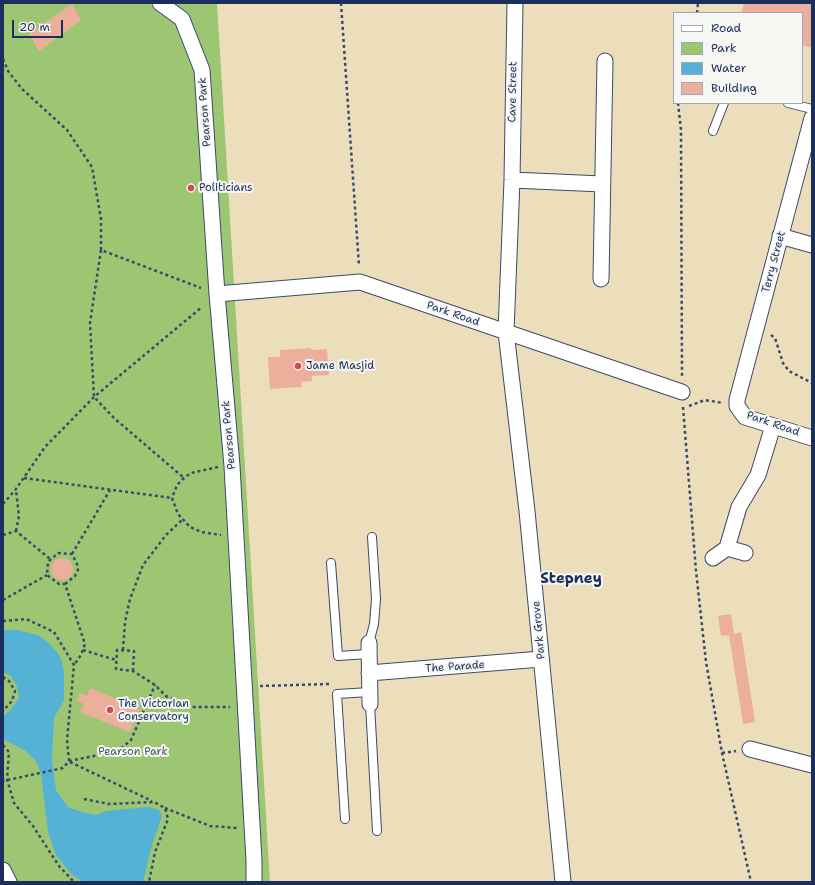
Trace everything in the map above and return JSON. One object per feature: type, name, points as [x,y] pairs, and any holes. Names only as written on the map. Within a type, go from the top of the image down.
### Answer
[{"type":"street","name":"Pearson Park","points":[[160,3],[182,19],[202,70],[217,294],[232,466],[254,882]]},
{"type":"street","name":"Cave Street","points":[[506,332],[512,180],[515,3]]},
{"type":"street","points":[[601,279],[605,61]]},
{"type":"street","name":"Terry Street","points":[[737,406],[739,391],[812,118]]},
{"type":"street","points":[[512,180],[602,184]]},
{"type":"street","points":[[780,236],[812,245]]},
{"type":"street","name":"Park Road","points":[[217,294],[360,282],[506,332],[682,399]]},
{"type":"street","name":"Park Grove","points":[[506,332],[527,511],[563,882]]},
{"type":"street","name":"Park Road","points":[[737,406],[745,417],[812,438]]},
{"type":"street","points":[[714,558],[727,548],[739,507],[758,475],[773,426]]},
{"type":"street","points":[[727,548],[744,553]]},
{"type":"street","points":[[369,648],[370,698]]},
{"type":"street","name":"The Parade","points":[[369,673],[541,659]]},
{"type":"street","points":[[750,748],[812,765]]},
{"type":"street","points":[[3,870],[9,882]]},
{"type":"lane","points":[[713,131],[724,104]]},
{"type":"lane","points":[[792,104],[812,109]]},
{"type":"lane","points":[[331,563],[338,656],[369,648],[374,624],[376,599],[372,537]]},
{"type":"lane","points":[[345,819],[337,694],[370,698],[377,830]]},
{"type":"path","points":[[341,3],[360,282]]},
{"type":"path","points":[[3,59],[8,71],[22,88],[67,130],[92,167],[101,219],[101,250],[90,323],[94,396],[114,418],[184,478]]},
{"type":"path","points":[[678,104],[681,130],[682,399],[696,571],[706,662],[722,753],[751,882]]},
{"type":"path","points":[[3,504],[16,489],[45,447],[94,396],[217,294],[101,250]]},
{"type":"path","points":[[757,327],[775,338],[783,363],[789,372],[812,383]]},
{"type":"path","points":[[682,399],[693,406],[705,400],[737,406]]},
{"type":"path","points":[[232,466],[210,468],[191,473],[177,485],[172,498],[173,504],[182,520],[201,532],[221,535],[235,534]]},
{"type":"path","points":[[24,478],[172,498]]},
{"type":"path","points":[[16,489],[19,516],[16,531]]},
{"type":"path","points":[[72,554],[110,490]]},
{"type":"path","points":[[123,650],[125,622],[130,599],[143,565],[166,535],[182,520]]},
{"type":"path","points":[[3,535],[16,531]]},
{"type":"path","points":[[16,531],[50,559]]},
{"type":"path","points":[[47,575],[47,567],[50,559],[58,553],[72,554]]},
{"type":"path","points":[[47,575],[59,584],[65,584],[72,580],[78,570],[75,558],[72,554]]},
{"type":"path","points":[[3,600],[47,575]]},
{"type":"path","points":[[65,584],[85,644],[74,666],[67,740],[69,762]]},
{"type":"path","points":[[3,621],[26,619],[54,632],[74,666]]},
{"type":"path","points":[[83,650],[116,660]]},
{"type":"path","points":[[133,671],[134,651],[117,650],[116,669],[133,671],[155,685],[166,696],[189,707],[245,706]]},
{"type":"path","points":[[3,677],[9,680],[15,691],[12,701],[3,711]]},
{"type":"path","points":[[244,686],[330,684]]},
{"type":"path","points":[[3,781],[63,768],[69,762],[118,751],[131,740],[155,685]]},
{"type":"path","points":[[3,745],[9,752],[7,780],[14,803],[33,826],[59,866],[74,882]]},
{"type":"path","points":[[69,762],[165,808],[210,826],[252,828]]},
{"type":"path","points":[[84,800],[109,804],[154,802]]},
{"type":"path","points":[[149,882],[155,852],[168,819],[165,808]]},
{"type":"green space","name":"Pearson Park","points":[[3,3],[217,3],[270,882],[3,882]]},
{"type":"water","points":[[3,630],[18,630],[40,636],[50,644],[60,656],[64,671],[64,700],[54,718],[52,760],[56,790],[68,807],[96,815],[106,811],[147,807],[158,809],[162,816],[151,848],[142,882],[84,882],[72,875],[56,855],[48,832],[41,773],[35,760],[26,751],[3,739],[3,717],[19,698],[17,686],[11,676],[3,672]]},
{"type":"building","points":[[744,3],[812,3],[812,48],[803,45],[803,12],[741,12]]},
{"type":"building","points":[[72,4],[81,20],[39,51],[29,34]]},
{"type":"building","name":"Jame Masjid","points":[[311,348],[311,350],[327,349],[329,375],[312,376],[312,381],[301,382],[302,387],[270,389],[268,357],[280,357],[280,350]]},
{"type":"building","points":[[62,558],[70,561],[73,569],[70,577],[62,580],[54,577],[51,569],[54,561]]},
{"type":"building","points":[[731,614],[734,634],[741,632],[755,722],[743,724],[729,635],[721,636],[718,616]]},
{"type":"building","name":"The Victorian Conservatory","points":[[90,688],[140,709],[130,732],[80,712],[84,704],[77,701],[80,693],[87,696]]},
{"type":"place","name":"Politicians","points":[[191,188]]},
{"type":"place","name":"Jame Masjid","points":[[298,366]]},
{"type":"place","name":"The Victorian Conservatory","points":[[110,710]]},
{"type":"district","name":"Stepney","points":[[571,579]]}]
